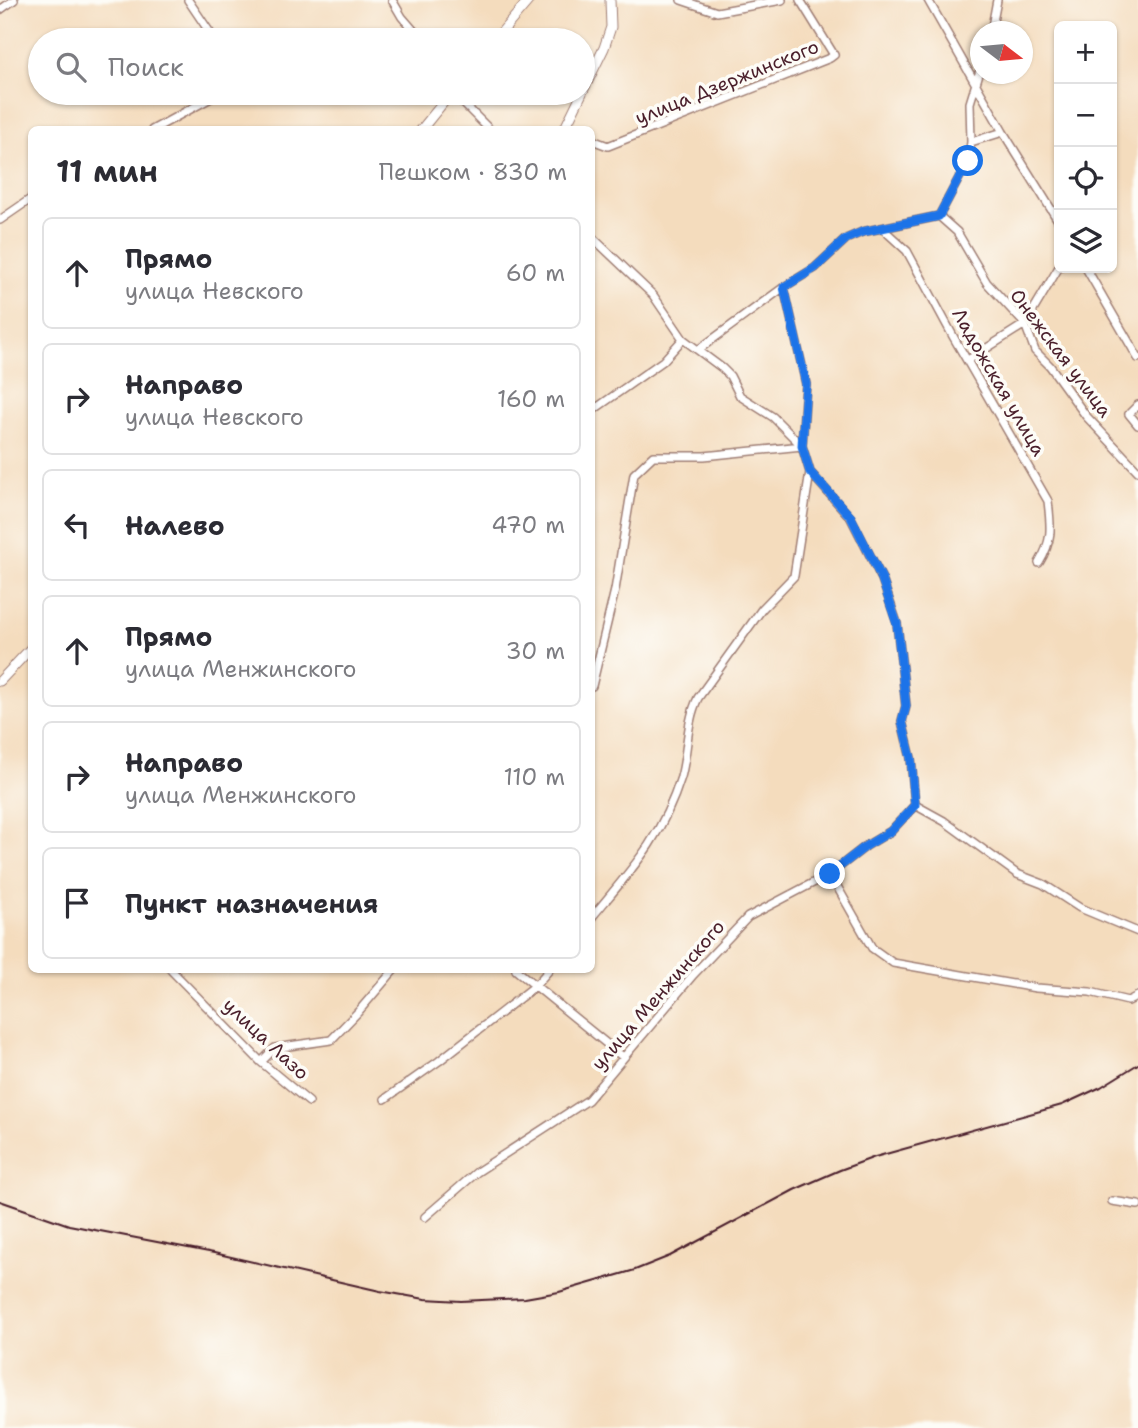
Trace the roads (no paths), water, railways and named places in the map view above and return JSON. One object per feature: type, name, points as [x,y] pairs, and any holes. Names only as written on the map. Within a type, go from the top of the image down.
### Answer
[{"type":"street","points":[[0,10],[14,0]]},
{"type":"street","points":[[188,0],[207,28]]},
{"type":"street","points":[[393,0],[412,28]]},
{"type":"street","points":[[505,28],[529,0]]},
{"type":"street","points":[[595,66],[611,27],[610,0]]},
{"type":"street","points":[[681,0],[717,12],[782,0]]},
{"type":"street","name":"улица Дзержинского","points":[[595,141],[608,145],[824,63],[834,55],[800,0]]},
{"type":"street","points":[[928,0],[970,73]]},
{"type":"street","points":[[993,21],[997,0]]},
{"type":"street","points":[[698,350],[784,287],[815,268],[846,239],[862,232],[939,216],[968,161],[971,142],[970,103],[975,84]]},
{"type":"street","points":[[976,84],[1054,214]]},
{"type":"street","points":[[159,126],[198,105]]},
{"type":"street","points":[[424,126],[442,105]]},
{"type":"street","points":[[464,105],[486,126]]},
{"type":"street","points":[[566,126],[576,105]]},
{"type":"street","points":[[971,142],[1003,132]]},
{"type":"street","points":[[0,220],[28,201]]},
{"type":"street","name":"Онежская улица","points":[[939,216],[957,232],[987,282],[1024,324],[1035,351],[1050,366],[1086,416],[1138,471]]},
{"type":"street","name":"Ладожская улица","points":[[882,228],[907,251],[1048,501],[1051,527],[1049,546],[1039,564]]},
{"type":"street","points":[[595,240],[653,295],[683,339],[730,376],[740,396],[773,417],[802,446]]},
{"type":"street","points":[[968,360],[1024,324],[1055,273]]},
{"type":"street","points":[[1089,273],[1138,358]]},
{"type":"street","points":[[784,287],[806,384],[802,446],[810,472],[851,517],[882,579],[897,624],[906,706],[902,721],[911,758],[915,805],[944,821],[1017,874],[1044,884],[1080,908],[1138,932]]},
{"type":"street","points":[[595,409],[663,361],[683,339]]},
{"type":"street","points":[[1138,405],[1129,414],[1138,425]]},
{"type":"street","points":[[595,673],[615,590],[634,474],[653,456],[704,456],[802,446]]},
{"type":"street","points":[[1131,462],[1138,454]]},
{"type":"street","points":[[595,913],[650,846],[663,823],[680,778],[692,714],[698,698],[762,609],[794,576],[810,472]]},
{"type":"street","points":[[0,681],[28,651]]},
{"type":"street","name":"улица Менжинского","points":[[425,1217],[477,1172],[587,1100],[693,975],[748,917],[830,874],[866,846],[891,831],[915,805]]},
{"type":"street","points":[[830,874],[872,948],[893,963],[1036,988],[1090,992],[1128,1001],[1138,996]]},
{"type":"street","name":"улица Лазо","points":[[174,973],[261,1062],[310,1102]]},
{"type":"street","points":[[261,1062],[275,1048],[331,1040],[391,973]]},
{"type":"street","points":[[520,973],[623,1057]]},
{"type":"street","points":[[384,1099],[535,986],[546,973]]},
{"type":"street","points":[[1112,1201],[1138,1205]]},
{"type":"railway","points":[[0,1201],[69,1225],[214,1253],[380,1291],[425,1299],[461,1301],[525,1298],[559,1292],[635,1270],[670,1256],[794,1190],[840,1170],[875,1157],[1062,1105],[1101,1087],[1138,1064]]}]
